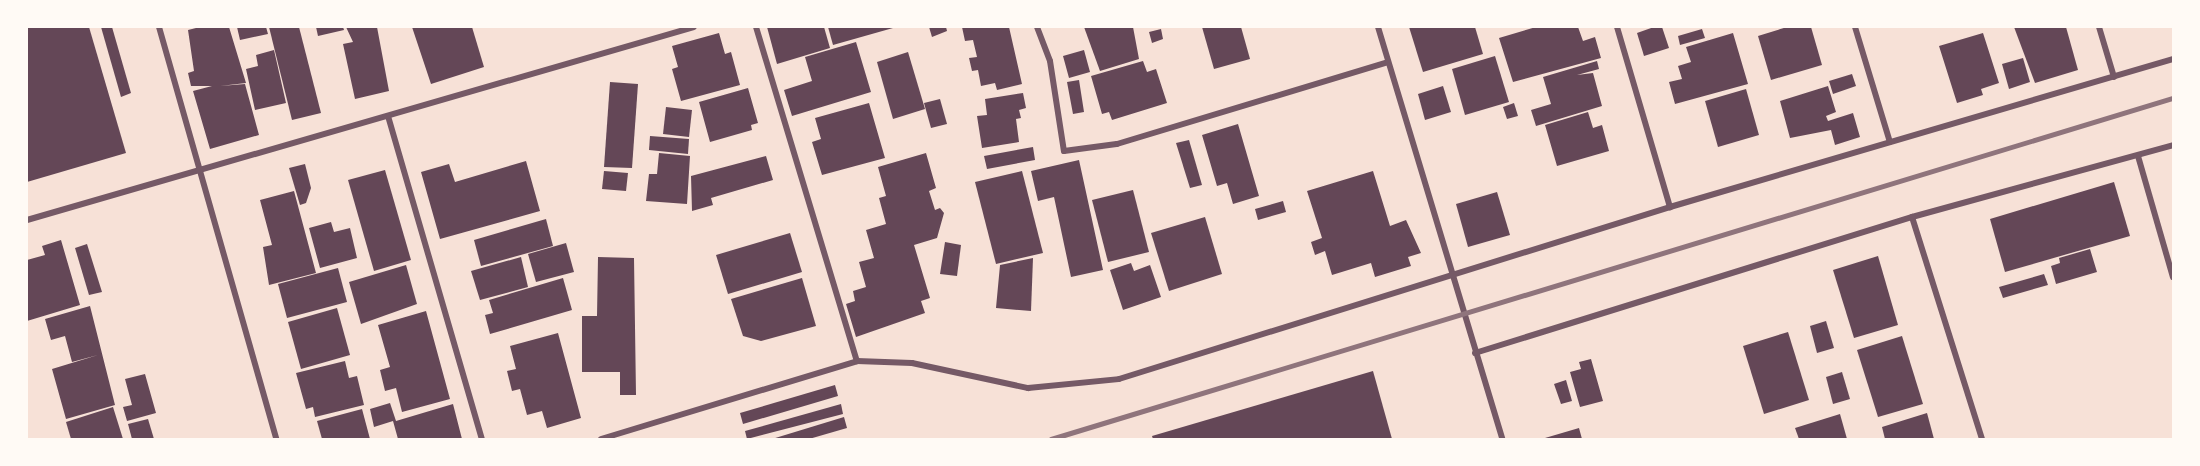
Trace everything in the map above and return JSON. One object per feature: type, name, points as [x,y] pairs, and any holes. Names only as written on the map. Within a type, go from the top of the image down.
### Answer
[{"type":"street","points":[[159,27],[276,439]]},
{"type":"street","points":[[27,220],[694,27]]},
{"type":"street","points":[[756,27],[857,361]]},
{"type":"street","points":[[1037,27],[1050,61],[1064,151],[1117,144],[1388,62]]},
{"type":"street","points":[[1378,27],[1502,439]]},
{"type":"street","points":[[1617,27],[1670,207]]},
{"type":"street","points":[[1855,27],[1890,142]]},
{"type":"street","points":[[2099,27],[2114,77]]},
{"type":"street","points":[[601,439],[857,361],[912,363],[1028,388],[1119,379],[1670,207],[2173,59]]},
{"type":"street","points":[[388,116],[482,439]]},
{"type":"street","points":[[1475,353],[1912,217],[2173,145]]},
{"type":"street","points":[[2138,156],[2173,277]]},
{"type":"street","points":[[1912,217],[1982,439]]},
{"type":"building","points":[[27,27],[89,27],[126,153],[27,182]]},
{"type":"building","points":[[101,27],[112,27],[131,93],[121,97]]},
{"type":"building","points":[[200,27],[229,27],[246,83],[220,86],[245,84],[259,135],[210,149],[193,91],[212,86],[191,86],[188,73],[194,71],[188,30]]},
{"type":"building","points":[[237,27],[266,27],[268,34],[240,40]]},
{"type":"building","points":[[269,27],[299,27],[321,113],[292,120]]},
{"type":"building","points":[[316,27],[343,27],[344,30],[318,36]]},
{"type":"building","points":[[346,27],[377,27],[389,91],[355,99],[343,44],[353,42]]},
{"type":"building","points":[[412,27],[472,27],[484,67],[431,84]]},
{"type":"building","points":[[767,27],[824,27],[830,48],[777,64]]},
{"type":"building","points":[[828,27],[893,27],[893,28],[833,45]]},
{"type":"building","points":[[929,27],[946,27],[947,31],[932,37]]},
{"type":"building","points":[[962,27],[1009,27],[1022,84],[997,90],[995,83],[981,86],[978,70],[972,71],[969,58],[977,57],[973,40],[965,41]]},
{"type":"building","points":[[1084,27],[1133,27],[1139,59],[1100,71]]},
{"type":"building","points":[[1202,27],[1241,27],[1250,59],[1214,69]]},
{"type":"building","points":[[1409,27],[1475,27],[1483,54],[1423,72]]},
{"type":"building","points":[[1536,27],[1578,27],[1583,41],[1595,37],[1601,58],[1513,82],[1499,38]]},
{"type":"building","points":[[1654,27],[1662,27],[1669,48],[1644,56],[1637,33]]},
{"type":"building","points":[[1787,27],[1811,27],[1822,65],[1771,80],[1758,36]]},
{"type":"building","points":[[2014,27],[2066,27],[2078,70],[2035,83]]},
{"type":"building","points":[[1161,29],[1163,39],[1152,43],[1149,32]]},
{"type":"building","points":[[1702,29],[1705,38],[1680,45],[1678,36]]},
{"type":"building","points":[[719,33],[725,54],[731,52],[740,85],[681,101],[672,69],[678,67],[672,46]]},
{"type":"building","points":[[1733,33],[1748,84],[1675,104],[1669,82],[1682,79],[1678,66],[1691,62],[1686,47]]},
{"type":"building","points":[[1983,33],[1999,83],[1981,89],[1983,95],[1957,103],[1939,46]]},
{"type":"building","points":[[856,42],[871,92],[792,116],[784,90],[812,81],[805,57]]},
{"type":"building","points":[[274,50],[286,103],[255,110],[246,69],[258,66],[256,55]]},
{"type":"building","points":[[1084,50],[1090,72],[1069,78],[1063,56]]},
{"type":"building","points":[[908,52],[925,109],[893,119],[877,62]]},
{"type":"building","points":[[1495,56],[1509,102],[1465,115],[1452,69]]},
{"type":"building","points":[[2023,58],[2030,82],[2009,89],[2002,64]]},
{"type":"building","points":[[1143,61],[1147,72],[1156,69],[1167,103],[1112,120],[1109,112],[1102,114],[1091,76]]},
{"type":"building","points":[[1597,61],[1599,69],[1577,75],[1593,73],[1602,106],[1536,126],[1531,110],[1551,104],[1543,77]]},
{"type":"building","points":[[1852,74],[1856,86],[1833,94],[1829,81]]},
{"type":"building","points":[[1079,80],[1084,112],[1073,114],[1067,82]]},
{"type":"building","points":[[610,82],[638,84],[632,168],[604,167]]},
{"type":"building","points":[[1443,86],[1451,112],[1425,120],[1418,94]]},
{"type":"building","points":[[1828,86],[1836,112],[1826,116],[1828,121],[1853,113],[1860,137],[1835,145],[1831,130],[1790,138],[1780,101]]},
{"type":"building","points":[[748,88],[758,123],[751,125],[752,130],[710,142],[699,102]]},
{"type":"building","points":[[1746,89],[1759,135],[1718,147],[1705,101]]},
{"type":"building","points":[[1023,93],[1026,108],[1019,110],[1021,118],[1016,119],[1019,142],[982,148],[977,116],[987,115],[985,99]]},
{"type":"building","points":[[940,99],[947,124],[931,128],[924,103]]},
{"type":"building","points":[[869,103],[885,158],[822,175],[812,142],[821,139],[815,118]]},
{"type":"building","points":[[1514,103],[1518,116],[1507,119],[1503,107]]},
{"type":"building","points":[[666,107],[692,110],[689,137],[663,134]]},
{"type":"building","points":[[1588,112],[1593,128],[1602,125],[1609,151],[1557,166],[1545,125]]},
{"type":"building","points":[[1238,124],[1259,196],[1233,204],[1227,183],[1217,186],[1202,135]]},
{"type":"building","points":[[650,136],[689,139],[688,154],[649,150]]},
{"type":"building","points":[[1189,140],[1202,185],[1190,188],[1176,143]]},
{"type":"building","points":[[1033,147],[1035,160],[987,169],[984,156]]},
{"type":"building","points":[[659,153],[690,156],[687,204],[646,201],[649,174],[657,174]]},
{"type":"building","points":[[926,153],[936,188],[929,191],[935,210],[940,208],[944,213],[937,238],[914,245],[930,298],[921,301],[925,313],[856,337],[846,304],[855,301],[853,291],[866,287],[859,262],[874,258],[866,230],[886,224],[879,198],[886,196],[878,167]]},
{"type":"building","points":[[766,156],[773,180],[711,198],[713,205],[692,211],[691,176]]},
{"type":"building","points":[[1079,160],[1103,270],[1071,277],[1054,197],[1038,201],[1031,171]]},
{"type":"building","points":[[526,161],[540,211],[440,239],[421,172],[449,164],[455,182]]},
{"type":"building","points":[[305,164],[311,188],[306,203],[300,205],[289,168]]},
{"type":"building","points":[[385,170],[411,260],[374,271],[348,180]]},
{"type":"building","points":[[604,171],[628,173],[626,191],[602,189]]},
{"type":"building","points":[[1022,171],[1043,253],[996,264],[975,182]]},
{"type":"building","points":[[1373,171],[1390,226],[1406,220],[1421,253],[1408,257],[1411,266],[1375,277],[1371,263],[1332,275],[1325,251],[1315,255],[1311,242],[1322,238],[1307,191]]},
{"type":"building","points":[[2114,182],[2130,236],[2005,272],[1990,219]]},
{"type":"building","points":[[1133,190],[1149,252],[1108,262],[1092,200]]},
{"type":"building","points":[[294,191],[316,273],[269,285],[263,247],[272,245],[260,200]]},
{"type":"building","points":[[1497,192],[1510,235],[1468,247],[1456,204]]},
{"type":"building","points":[[1283,201],[1286,212],[1258,220],[1255,209]]},
{"type":"building","points":[[1205,217],[1222,274],[1169,291],[1151,233]]},
{"type":"building","points":[[546,219],[553,246],[481,266],[474,240]]},
{"type":"building","points":[[331,222],[334,232],[350,228],[357,258],[320,268],[309,228]]},
{"type":"building","points":[[790,233],[802,272],[728,294],[716,255]]},
{"type":"building","points":[[61,240],[80,305],[27,321],[27,260],[45,255],[42,246]]},
{"type":"building","points":[[945,242],[961,245],[957,276],[940,274]]},
{"type":"building","points":[[566,243],[574,272],[536,282],[528,254]]},
{"type":"building","points":[[87,244],[102,292],[89,295],[75,248]]},
{"type":"building","points":[[2090,249],[2097,272],[2056,284],[2051,266],[2060,263],[2059,258]]},
{"type":"building","points":[[1878,256],[1898,325],[1854,338],[1833,270]]},
{"type":"building","points":[[521,257],[528,287],[480,300],[471,271]]},
{"type":"building","points":[[598,257],[634,258],[636,395],[620,395],[620,372],[582,372],[582,316],[597,316]]},
{"type":"building","points":[[1033,258],[1031,311],[996,308],[1000,265]]},
{"type":"building","points":[[1131,263],[1134,271],[1150,265],[1161,297],[1123,310],[1110,270]]},
{"type":"building","points":[[406,265],[417,304],[361,324],[349,282]]},
{"type":"building","points":[[338,268],[347,302],[287,318],[278,284]]},
{"type":"building","points":[[2044,274],[2048,285],[2003,298],[1999,287]]},
{"type":"building","points":[[563,278],[572,310],[490,334],[485,315],[493,313],[489,300]]},
{"type":"building","points":[[802,278],[816,326],[761,341],[743,336],[731,299]]},
{"type":"building","points":[[90,306],[115,405],[66,419],[52,369],[98,355],[72,362],[65,336],[51,340],[45,319]]},
{"type":"building","points":[[337,308],[350,355],[301,369],[288,322]]},
{"type":"building","points":[[426,311],[450,399],[402,412],[396,388],[385,391],[380,370],[390,367],[378,325]]},
{"type":"building","points":[[1826,321],[1834,348],[1817,353],[1810,326]]},
{"type":"building","points":[[1788,332],[1809,400],[1764,414],[1743,346]]},
{"type":"building","points":[[558,333],[581,418],[547,428],[542,411],[527,415],[520,389],[512,391],[507,371],[516,369],[510,346]]},
{"type":"building","points":[[1902,336],[1923,404],[1878,417],[1857,350]]},
{"type":"building","points":[[1591,359],[1603,401],[1580,407],[1570,372],[1581,369],[1579,362]]},
{"type":"building","points":[[345,361],[349,378],[357,376],[364,405],[315,417],[313,407],[306,409],[296,373]]},
{"type":"building","points":[[1373,371],[1392,439],[1153,439],[1152,436]]},
{"type":"building","points":[[1842,372],[1850,399],[1833,404],[1826,377]]},
{"type":"building","points":[[145,374],[156,413],[127,421],[123,407],[132,405],[125,379]]},
{"type":"building","points":[[1566,380],[1572,401],[1561,404],[1554,384]]},
{"type":"building","points":[[835,385],[838,396],[743,424],[740,413]]},
{"type":"building","points":[[390,403],[396,421],[453,404],[462,439],[398,439],[393,421],[374,427],[370,409]]},
{"type":"building","points":[[841,404],[843,414],[747,439],[745,431]]},
{"type":"building","points":[[113,407],[123,439],[71,439],[66,422]]},
{"type":"building","points":[[362,409],[370,439],[322,439],[317,421]]},
{"type":"building","points":[[1927,413],[1934,439],[1885,439],[1882,427]]},
{"type":"building","points":[[1840,414],[1847,439],[1799,439],[1795,428]]},
{"type":"building","points":[[844,417],[847,428],[809,439],[772,439]]},
{"type":"building","points":[[148,419],[154,439],[132,439],[128,424]]},
{"type":"building","points":[[1579,428],[1582,439],[1545,439],[1545,438]]},
{"type":"railway","points":[[1051,439],[2173,98]]}]
